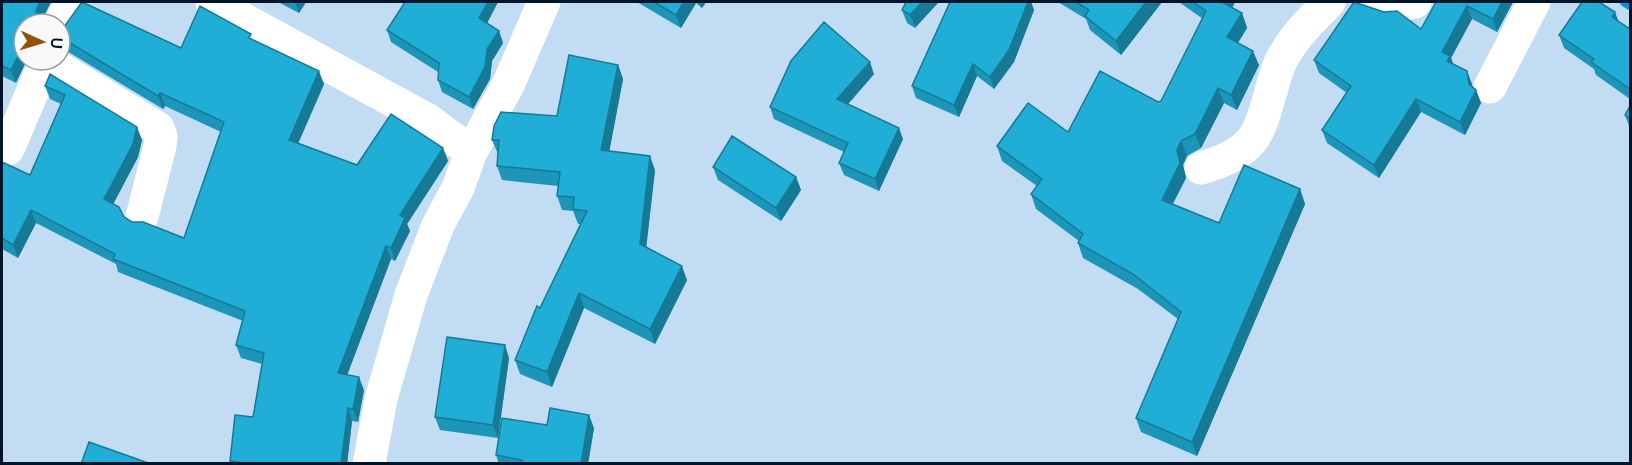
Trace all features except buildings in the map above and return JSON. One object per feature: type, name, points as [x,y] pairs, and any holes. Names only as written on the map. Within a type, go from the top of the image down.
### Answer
[{"type":"street","points":[[212,2],[428,120],[471,152]]},
{"type":"street","points":[[369,464],[381,399],[411,295],[438,225],[458,188],[471,152],[508,85],[544,2]]},
{"type":"street","points":[[1201,168],[1224,161],[1242,152],[1254,138],[1265,117],[1277,71],[1284,57],[1329,2]]},
{"type":"street","points":[[1372,2],[1393,7],[1414,2]]},
{"type":"street","points":[[1490,87],[1534,2]]},
{"type":"street","points":[[8,149],[41,72]]},
{"type":"street","points":[[66,72],[158,128],[161,136],[160,146],[142,217]]},
{"type":"waterway","points":[[1625,2],[1630,5]]}]
